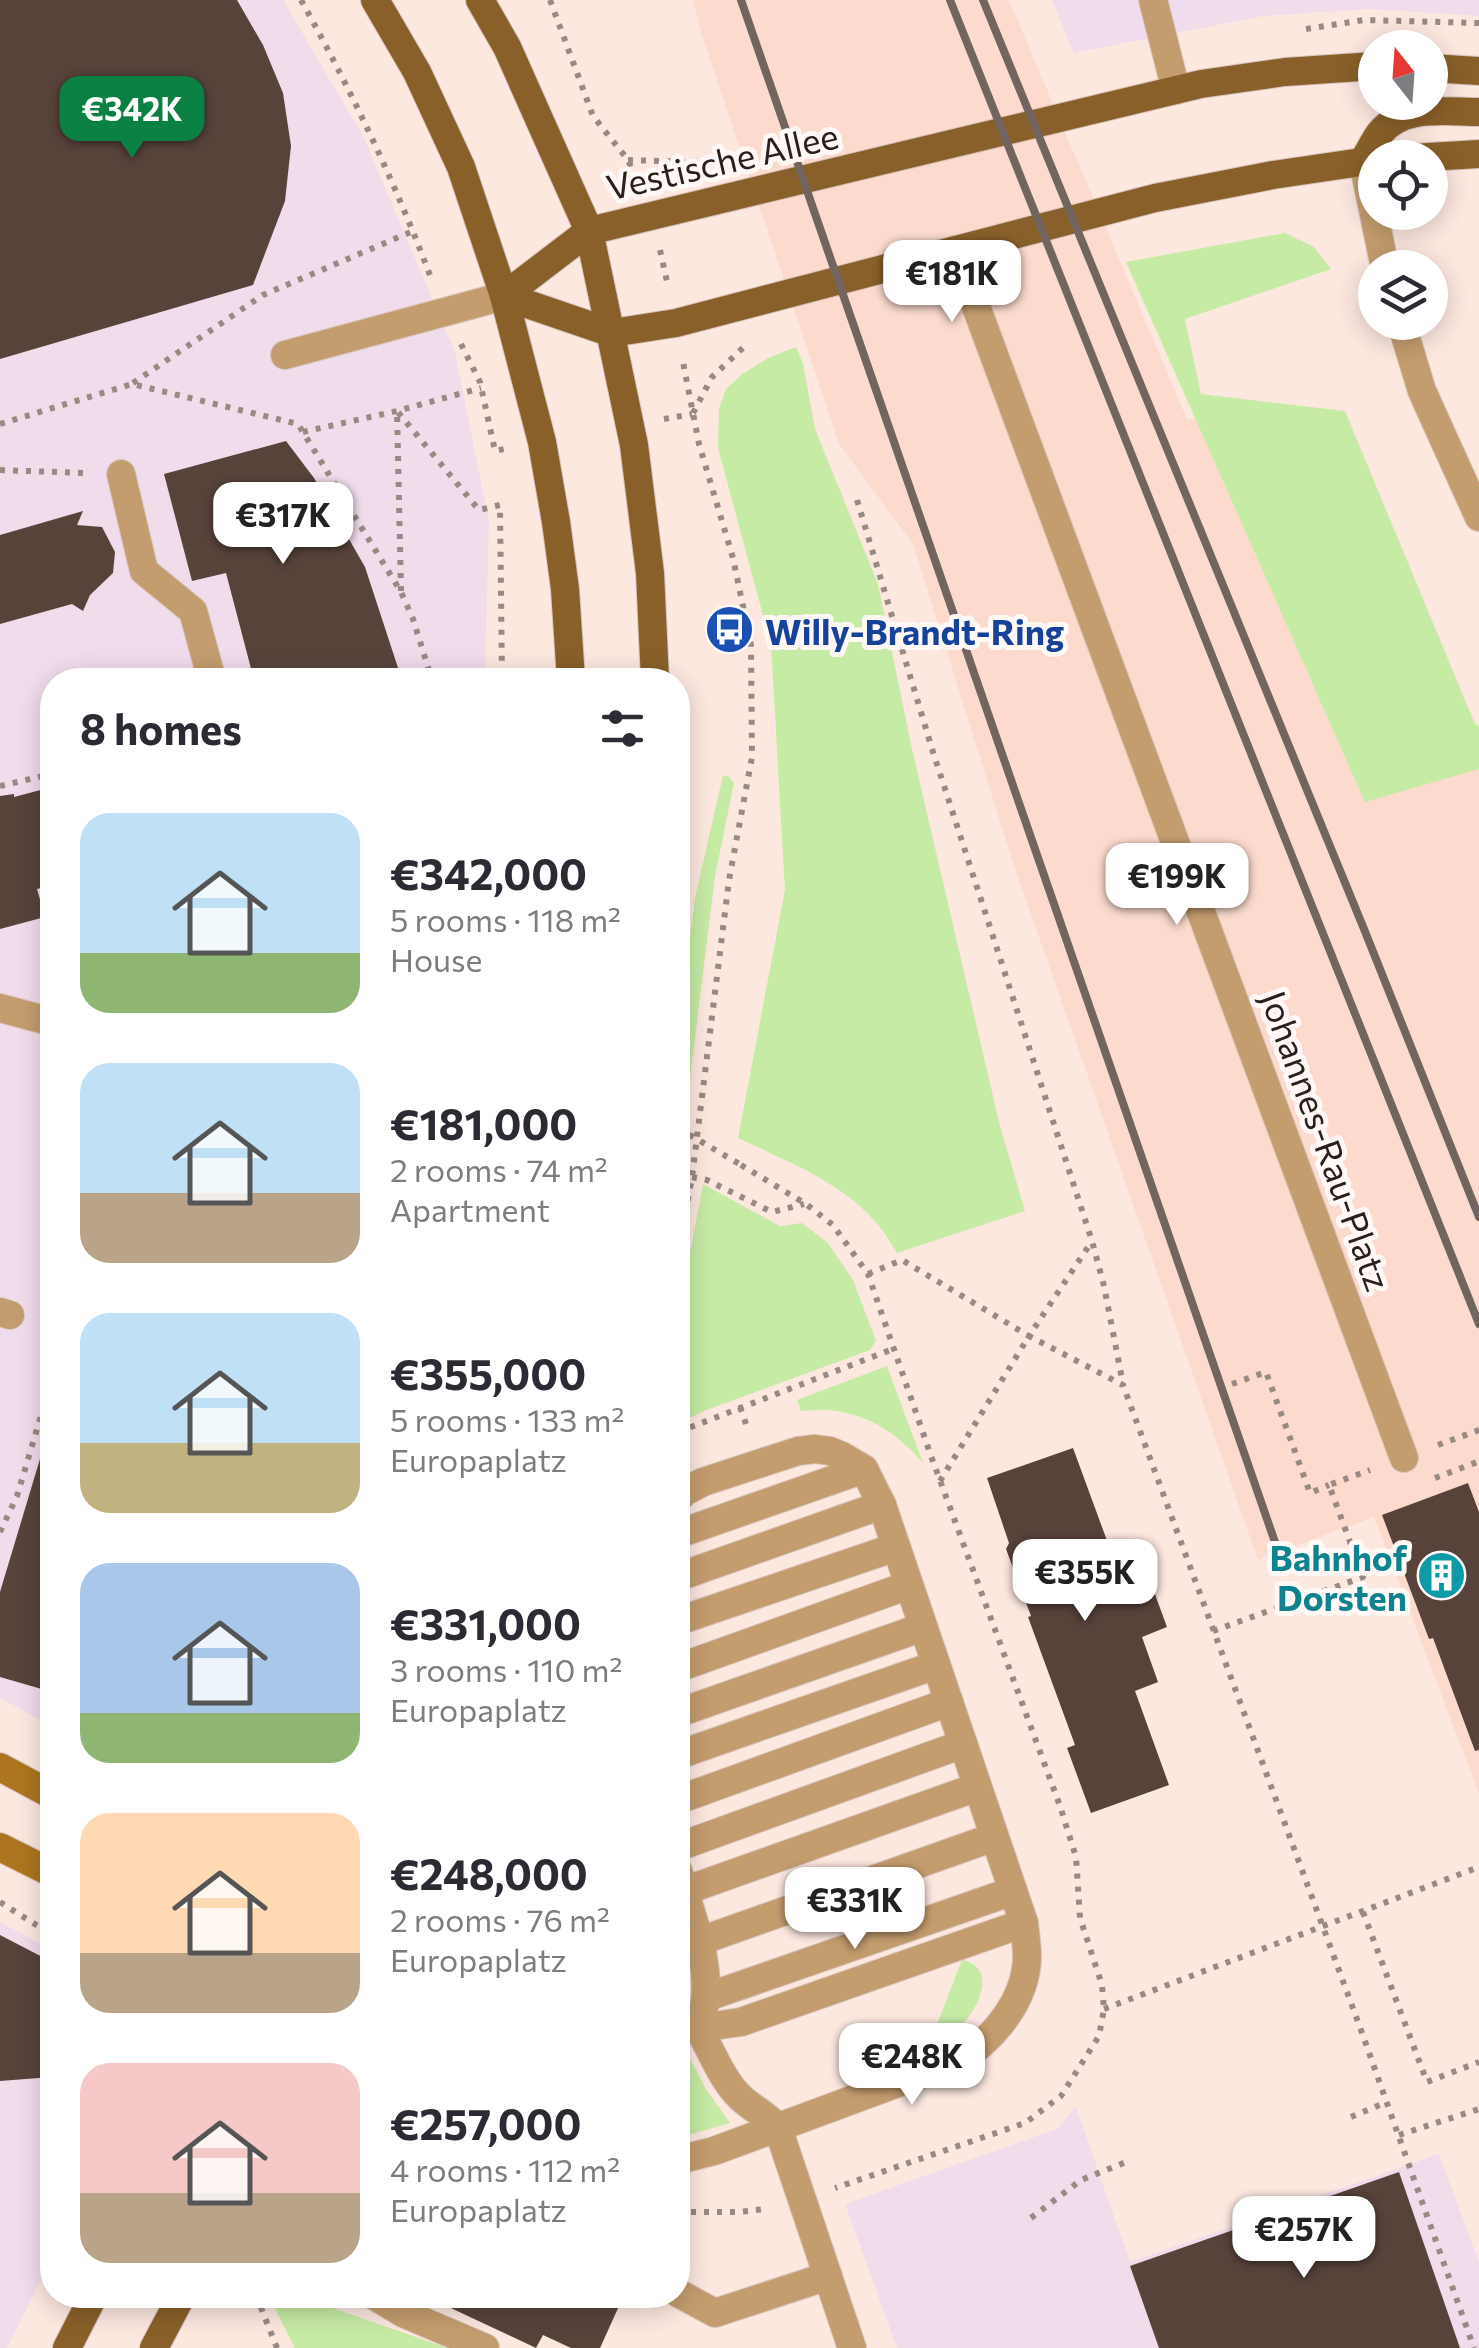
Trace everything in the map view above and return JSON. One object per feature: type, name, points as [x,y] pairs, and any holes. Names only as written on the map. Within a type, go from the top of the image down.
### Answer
[{"type":"main road","points":[[374,0],[417,72],[461,168],[504,296],[542,442],[556,522],[570,668]]},
{"type":"main road","points":[[480,0],[507,47],[589,230],[634,444],[655,668]]},
{"type":"main road","name":"Vestische Allee","points":[[504,296],[589,230],[1176,90],[1256,75],[1358,67]]},
{"type":"main road","points":[[1448,69],[1479,71]]},
{"type":"main road","points":[[1378,140],[1394,120],[1408,113],[1479,112]]},
{"type":"main road","points":[[1448,156],[1479,154]]},
{"type":"main road","points":[[504,296],[612,333],[676,323],[1155,198],[1358,162]]},
{"type":"main road","points":[[0,1766],[40,1788]]},
{"type":"main road","points":[[0,1847],[40,1867]]},
{"type":"main road","points":[[67,2348],[87,2308]]},
{"type":"main road","points":[[154,2348],[175,2308]]},
{"type":"street","points":[[1154,0],[1176,90]]},
{"type":"street","name":"Johannes-Rau-Platz","points":[[955,250],[1404,1458]]},
{"type":"street","points":[[285,355],[504,296]]},
{"type":"street","points":[[1407,340],[1422,391],[1479,517]]},
{"type":"street","points":[[121,474],[144,572],[193,610],[209,668]]},
{"type":"street","points":[[0,1008],[40,1019]]},
{"type":"street","points":[[690,1489],[798,1451],[815,1449],[830,1451],[864,1469],[882,1505],[1024,1924],[1027,1957],[1024,1976],[1002,2023],[973,2052],[778,2128],[690,2157]]},
{"type":"street","points":[[690,1530],[864,1469]]},
{"type":"street","points":[[690,1572],[882,1505]]},
{"type":"street","points":[[690,1617],[896,1547]]},
{"type":"street","points":[[690,1664],[910,1585]]},
{"type":"street","points":[[690,1709],[923,1627]]},
{"type":"street","points":[[690,1751],[936,1665]]},
{"type":"street","points":[[690,1796],[949,1702]]},
{"type":"street","points":[[690,1843],[963,1744]]},
{"type":"street","points":[[690,1878],[977,1787]]},
{"type":"street","points":[[700,1941],[994,1837]]},
{"type":"street","points":[[707,1997],[1012,1891]]},
{"type":"street","points":[[690,1909],[700,1941],[707,1997],[690,2027]]},
{"type":"street","points":[[690,2030],[742,2022],[1024,1924]]},
{"type":"street","points":[[690,2033],[742,2098],[778,2128],[852,2348]]},
{"type":"street","points":[[690,2300],[715,2313],[828,2276]]},
{"type":"street","points":[[394,2308],[485,2348]]},
{"type":"path","points":[[301,0],[352,92],[414,231],[444,312],[481,388],[495,451]]},
{"type":"path","points":[[550,0],[593,116],[628,160]]},
{"type":"path","points":[[0,424],[132,384],[263,295],[414,231]]},
{"type":"path","points":[[132,384],[298,424],[401,592],[414,619],[428,668]]},
{"type":"path","points":[[303,432],[397,412],[481,388]]},
{"type":"path","points":[[397,412],[401,592]]},
{"type":"path","points":[[397,412],[479,510],[500,505],[502,668]]},
{"type":"path","points":[[690,1188],[730,880],[752,757],[751,646],[733,558],[692,414]]},
{"type":"path","points":[[0,470],[121,474]]},
{"type":"path","points":[[857,500],[933,752],[1092,1241],[1124,1385],[1474,2348]]},
{"type":"path","points":[[0,786],[40,777]]},
{"type":"path","points":[[690,1135],[834,1225],[868,1274],[1076,1858],[1080,1918],[1102,1984],[1104,2008],[1099,2036],[1072,2081],[1061,2096],[1024,2123],[770,2209],[690,2212]]},
{"type":"path","points":[[692,1177],[707,1180],[772,1212],[806,1204]]},
{"type":"path","points":[[940,1482],[1092,1241]]},
{"type":"path","points":[[868,1274],[902,1260],[1029,1336],[1124,1385]]},
{"type":"path","points":[[690,1427],[893,1349]]},
{"type":"path","points":[[1232,1384],[1266,1372],[1310,1493],[1404,1458]]},
{"type":"path","points":[[0,1532],[17,1496],[40,1419]]},
{"type":"path","points":[[1213,1631],[1364,1577],[1329,1485]]},
{"type":"path","points":[[1104,2008],[1479,1867]]},
{"type":"path","points":[[0,1902],[40,1927]]},
{"type":"path","points":[[1363,1912],[1427,2082],[1479,2062]]},
{"type":"path","points":[[1351,2117],[1387,2102]]},
{"type":"path","points":[[1399,2136],[1479,2109]]},
{"type":"path","points":[[1032,2218],[1081,2180],[1126,2162]]},
{"type":"path","points":[[261,2308],[277,2348]]},
{"type":"shaded area","points":[[0,0],[283,0],[363,136],[455,352],[489,521],[485,668],[40,668],[40,1720],[0,1698]]},
{"type":"shaded area","points":[[693,0],[1009,0],[1187,419],[1309,434],[1479,749],[1479,1794],[1374,1517],[1258,1560],[1014,866],[913,544],[839,444]]},
{"type":"shaded area","points":[[1052,0],[1479,0],[1479,16],[1370,9],[1263,16],[1074,53]]},
{"type":"shaded area","points":[[0,1922],[40,1944],[40,2282],[7,2348],[0,2348]]},
{"type":"shaded area","points":[[1076,2107],[1130,2262],[1439,2154],[1479,2262],[1479,2348],[897,2348],[845,2204],[1057,2129]]},
{"type":"green space","points":[[1285,233],[1314,247],[1331,269],[1185,319],[1201,394],[1345,411],[1479,726],[1479,769],[1365,802],[1126,262]]},
{"type":"green space","points":[[796,347],[803,363],[815,429],[878,584],[912,749],[1000,1126],[1025,1211],[897,1253],[879,1226],[849,1197],[814,1174],[738,1138],[785,890],[771,645],[718,448],[719,408],[726,389],[741,375]]},
{"type":"green space","points":[[723,775],[734,783],[715,876],[690,1079],[690,935]]},
{"type":"green space","points":[[703,1184],[780,1226],[802,1223],[828,1243],[853,1280],[876,1341],[870,1350],[690,1418],[690,1253]]},
{"type":"green space","points":[[887,1366],[923,1463],[892,1434],[867,1420],[839,1411],[801,1411],[797,1400]]},
{"type":"green space","points":[[962,1960],[980,1971],[979,1999],[961,2025],[931,2040]]},
{"type":"green space","points":[[690,2059],[706,2089],[730,2123],[690,2135]]},
{"type":"green space","points":[[275,2308],[333,2308],[447,2348],[295,2348]]},
{"type":"building","points":[[0,0],[237,0],[263,45],[283,93],[291,146],[285,201],[253,285],[0,359]]},
{"type":"building","points":[[286,441],[314,478],[365,567],[398,668],[251,668],[226,573],[192,581],[164,474]]},
{"type":"building","points":[[83,511],[77,525],[102,527],[115,552],[113,573],[90,595],[83,611],[72,604],[0,624],[0,535]]},
{"type":"building","points":[[40,790],[37,889],[40,918],[0,929],[0,796],[14,797]]},
{"type":"building","points":[[1073,1448],[1113,1557],[1138,1548],[1167,1627],[1142,1637],[1158,1682],[1135,1691],[1169,1785],[1091,1813],[1067,1748],[1075,1745],[1028,1617],[1031,1616],[1006,1549],[1009,1543],[987,1478]]},
{"type":"building","points":[[40,1459],[40,1689],[0,1677],[0,1592]]},
{"type":"building","name":"Bahnhof Dorsten","points":[[1468,1483],[1479,1512],[1479,1750],[1475,1751],[1382,1515]]},
{"type":"building","points":[[0,1935],[40,1956],[40,2078],[0,2081]]},
{"type":"building","points":[[1399,2172],[1460,2348],[1159,2348],[1130,2266]]},
{"type":"building","points":[[451,2308],[618,2308],[600,2348],[571,2348],[543,2335],[536,2348]]},
{"type":"railway","points":[[741,0],[1276,1545]]},
{"type":"railway","points":[[950,0],[1479,1324]]},
{"type":"railway","points":[[983,0],[1479,1217]]},
{"type":"place","name":"Willy-Brandt-Ring","points":[[730,630]]},
{"type":"place","name":"Bahnhof Dorsten","points":[[1442,1576]]}]
